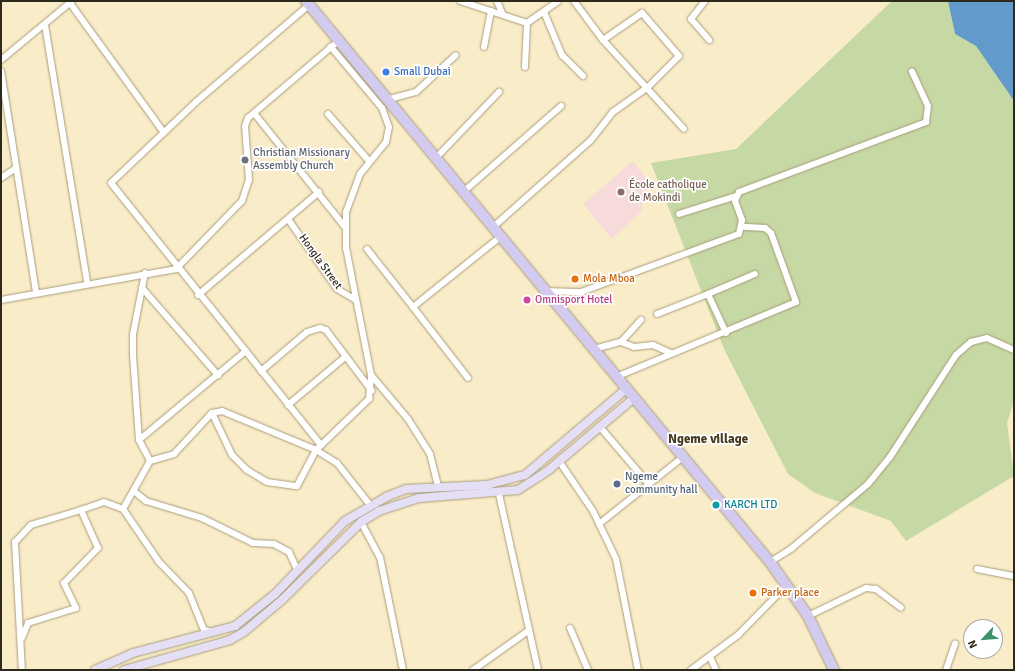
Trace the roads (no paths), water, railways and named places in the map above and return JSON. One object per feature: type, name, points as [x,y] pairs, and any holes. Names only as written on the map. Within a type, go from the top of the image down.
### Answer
[{"type":"highway","points":[[307,3],[334,44],[386,100],[770,562],[808,616],[834,670]]},
{"type":"main road","points":[[95,670],[133,653],[216,633],[235,626],[255,612],[345,521],[370,505],[406,489],[438,486],[487,485],[525,475],[626,389]]},
{"type":"main road","points":[[126,670],[222,642],[244,632],[282,600],[362,522],[400,502],[499,494],[518,490],[559,462],[634,398]]},
{"type":"street","points":[[460,1],[527,23]]},
{"type":"street","points":[[497,1],[503,15]]},
{"type":"street","points":[[527,23],[558,1]]},
{"type":"street","points":[[574,1],[603,40],[648,87],[684,129]]},
{"type":"street","points":[[705,1],[690,19],[709,40]]},
{"type":"street","points":[[1,60],[71,2],[164,133]]},
{"type":"street","points":[[307,3],[111,183],[176,269],[246,351],[318,447],[337,463],[370,505]]},
{"type":"street","points":[[484,47],[491,11]]},
{"type":"street","points":[[544,12],[562,55],[583,76]]},
{"type":"street","points":[[492,228],[591,140],[621,104],[648,87],[679,56],[642,13],[603,40]]},
{"type":"street","points":[[525,67],[527,23]]},
{"type":"street","points":[[45,25],[87,282]]},
{"type":"street","points":[[1,300],[87,282],[176,269],[242,201],[249,180],[244,126],[254,112],[334,44],[382,108],[388,121],[386,142],[369,161],[351,195],[345,227],[356,300],[371,375],[372,390],[359,412],[318,447],[298,486],[267,482],[247,470],[232,455],[212,413]]},
{"type":"street","points":[[386,100],[416,92],[456,55]]},
{"type":"street","points":[[1,71],[36,293]]},
{"type":"street","points":[[680,214],[736,196],[804,166],[926,122],[928,106],[912,72]]},
{"type":"street","points":[[435,159],[498,92]]},
{"type":"street","points":[[462,193],[561,106]]},
{"type":"street","points":[[254,112],[319,192],[345,227]]},
{"type":"street","points":[[328,114],[369,161]]},
{"type":"street","points":[[1,178],[16,168]]},
{"type":"street","points":[[198,295],[319,192]]},
{"type":"street","points":[[546,291],[581,292],[739,234],[743,227],[736,196]]},
{"type":"street","name":"Hongla Street","points":[[288,219],[337,289],[356,300]]},
{"type":"street","points":[[616,377],[671,353],[726,333],[796,302],[772,233],[765,228],[743,227]]},
{"type":"street","points":[[413,307],[500,237]]},
{"type":"street","points":[[367,249],[468,378]]},
{"type":"street","points":[[145,273],[133,334],[139,440],[150,461]]},
{"type":"street","points":[[657,314],[755,274]]},
{"type":"street","points":[[142,288],[218,375]]},
{"type":"street","points":[[708,294],[726,333]]},
{"type":"street","points":[[594,349],[621,342],[641,320]]},
{"type":"street","points":[[261,371],[307,332],[320,328],[326,330],[345,357],[372,390]]},
{"type":"street","points":[[770,562],[798,544],[868,484],[890,457],[956,355],[971,342],[987,338],[1014,350]]},
{"type":"street","points":[[621,342],[634,347],[653,345],[671,353]]},
{"type":"street","points":[[139,440],[246,351]]},
{"type":"street","points":[[288,406],[345,357]]},
{"type":"street","points":[[371,375],[408,418],[430,454],[438,486]]},
{"type":"street","points":[[212,413],[234,414],[318,447]]},
{"type":"street","points":[[123,508],[135,492],[150,461],[174,454],[185,445],[212,413]]},
{"type":"street","points":[[600,427],[647,482]]},
{"type":"street","points":[[599,524],[647,482],[683,457]]},
{"type":"street","points":[[559,462],[599,524],[616,560],[638,670]]},
{"type":"street","points":[[135,492],[146,500],[202,518],[253,542],[274,544],[289,552],[297,569]]},
{"type":"street","points":[[499,494],[528,631],[538,670]]},
{"type":"street","points":[[22,670],[22,638],[15,542],[31,525],[104,502],[123,508],[159,562],[188,593],[204,630],[216,633]]},
{"type":"street","points":[[22,638],[28,623],[76,608],[64,583],[98,548],[80,510]]},
{"type":"street","points":[[362,522],[380,556],[403,670]]},
{"type":"street","points":[[977,569],[1014,576]]},
{"type":"street","points":[[691,670],[710,657],[787,585]]},
{"type":"street","points":[[808,616],[866,588],[876,589],[900,608]]},
{"type":"street","points":[[570,628],[588,670]]},
{"type":"street","points":[[474,670],[528,631]]},
{"type":"street","points":[[946,670],[955,644]]},
{"type":"street","points":[[710,657],[716,670]]},
{"type":"water","points":[[948,1],[1014,1],[1014,101],[976,46],[955,34]]},
{"type":"place","name":"Small Dubai","points":[[386,72]]},
{"type":"place","name":"Christian Missionary Assembly Church","points":[[245,160]]},
{"type":"place","name":"École catholique de Mokindi","points":[[621,192]]},
{"type":"place","name":"Mola Mboa","points":[[575,279]]},
{"type":"place","name":"Omnisport Hotel","points":[[527,300]]},
{"type":"place","name":"Ngeme community hall","points":[[617,484]]},
{"type":"place","name":"KARCH LTD","points":[[716,505]]},
{"type":"place","name":"Parker place","points":[[753,593]]},
{"type":"district","name":"Ngeme village","points":[[708,439]]}]
